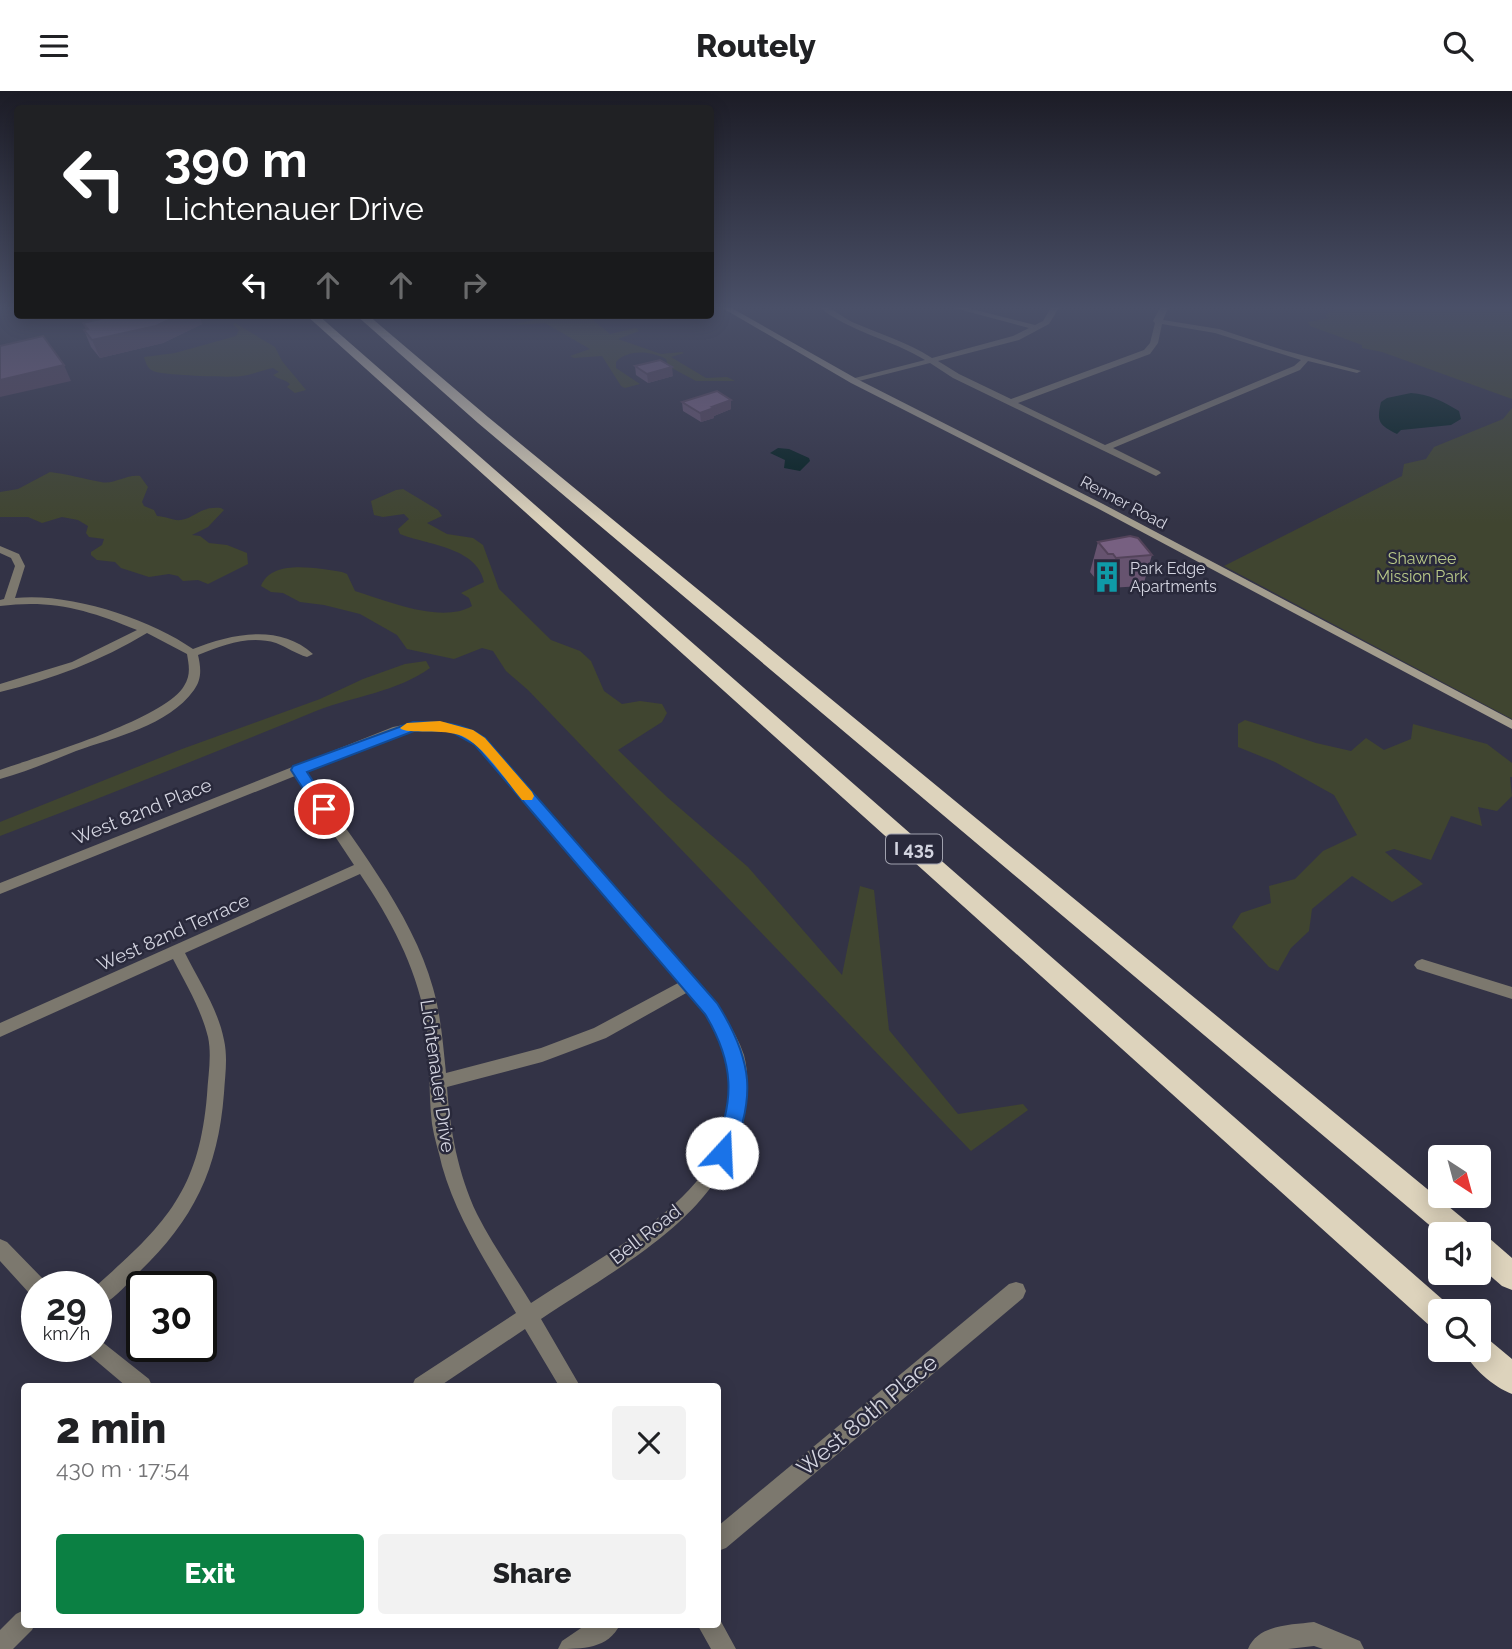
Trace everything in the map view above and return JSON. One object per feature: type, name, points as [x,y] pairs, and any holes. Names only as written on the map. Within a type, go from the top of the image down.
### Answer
[{"type":"highway","name":"I 435","points":[[380,379],[1428,1305]]},
{"type":"highway","name":"I 435","points":[[435,379],[1447,1222]]},
{"type":"highway","points":[[1491,1258],[1512,1276]]},
{"type":"highway","points":[[1491,1360],[1512,1379]]},
{"type":"main road","name":"Renner Road","points":[[850,379],[1100,506],[1512,725]]},
{"type":"street","points":[[854,381],[862,379]]},
{"type":"street","points":[[962,379],[1156,473]]},
{"type":"street","points":[[1012,403],[1076,379]]},
{"type":"street","points":[[1106,447],[1271,379]]},
{"type":"street","points":[[0,549],[15,557],[20,566],[4,603],[34,600],[72,602],[146,629],[192,653],[197,668],[192,683],[166,710],[132,726],[0,775]]},
{"type":"street","points":[[0,688],[81,664],[146,629]]},
{"type":"street","points":[[192,653],[237,638],[261,635],[277,638],[307,654]]},
{"type":"street","name":"Bell Road","points":[[299,770],[413,726],[440,725],[468,733],[480,741],[711,1008],[728,1036],[737,1062],[738,1104],[732,1132],[713,1175],[673,1216],[641,1241],[426,1383]]},
{"type":"street","name":"Lichtenauer Drive","points":[[299,770],[396,919],[425,986],[434,1024],[441,1125],[452,1169],[470,1218],[568,1383]]},
{"type":"street","name":"West 82nd Place","points":[[0,889],[299,770]]},
{"type":"street","name":"West 82nd Terrace","points":[[0,1030],[362,867]]},
{"type":"street","points":[[112,1285],[137,1263],[175,1221],[203,1170],[213,1135],[217,1044],[211,1021],[177,951]]},
{"type":"street","points":[[1422,965],[1512,993]]},
{"type":"street","points":[[438,1082],[542,1055],[600,1033],[690,984]]},
{"type":"street","points":[[3,1257],[21,1273]]},
{"type":"street","name":"West 80th Place","points":[[721,1537],[1016,1291]]},
{"type":"street","points":[[112,1361],[138,1383]]},
{"type":"street","points":[[0,1646],[21,1625]]},
{"type":"street","points":[[570,1649],[602,1628]]},
{"type":"street","points":[[711,1628],[724,1649]]},
{"type":"street","points":[[1260,1649],[1275,1639],[1314,1634],[1352,1649]]},
{"type":"green space","points":[[279,379],[297,379],[306,390],[295,393],[287,387],[290,384]]},
{"type":"green space","points":[[616,379],[632,379],[640,384],[625,388]]},
{"type":"green space","points":[[692,379],[735,381],[696,381]]},
{"type":"green space","points":[[1456,379],[1512,379],[1512,399]]},
{"type":"green space","name":"Shawnee Mission Park","points":[[1512,408],[1512,719],[1224,566],[1402,476],[1404,464],[1426,459],[1434,447],[1503,419]]},
{"type":"green space","points":[[50,472],[106,483],[140,476],[148,487],[142,502],[144,506],[154,510],[157,516],[181,520],[203,510],[221,508],[224,510],[208,527],[192,535],[200,536],[209,543],[227,545],[247,553],[248,564],[208,584],[198,580],[183,581],[178,576],[169,574],[149,577],[121,568],[115,562],[97,560],[91,552],[102,545],[104,539],[89,537],[86,533],[88,526],[78,520],[62,517],[42,523],[28,517],[0,517],[0,492],[18,489]]},
{"type":"green space","points":[[403,489],[438,510],[442,516],[427,523],[447,534],[473,538],[483,545],[499,589],[551,640],[580,651],[591,661],[604,691],[622,704],[640,701],[662,704],[667,713],[662,722],[618,750],[667,797],[748,867],[842,975],[860,886],[874,890],[889,1030],[958,1114],[1023,1104],[1028,1110],[971,1151],[528,690],[506,671],[493,651],[482,648],[454,659],[407,649],[397,635],[360,614],[300,602],[261,586],[267,577],[285,568],[309,568],[342,572],[347,574],[355,591],[414,609],[446,613],[472,606],[469,598],[461,593],[484,582],[472,561],[449,549],[400,534],[398,529],[409,519],[404,514],[383,517],[374,515],[371,501]]},
{"type":"green space","points":[[426,661],[430,668],[404,683],[316,711],[0,836],[0,822],[182,749],[320,699],[363,679],[405,664]]},
{"type":"green space","points":[[1245,720],[1316,743],[1351,751],[1366,738],[1384,750],[1411,739],[1413,724],[1487,744],[1512,763],[1512,796],[1497,811],[1478,807],[1482,826],[1451,816],[1431,860],[1394,849],[1385,852],[1423,884],[1392,902],[1352,876],[1312,909],[1309,931],[1291,948],[1278,971],[1269,967],[1232,927],[1241,913],[1271,903],[1269,886],[1295,879],[1323,851],[1357,835],[1334,795],[1275,762],[1238,747],[1238,724]]},
{"type":"shaded area","points":[[1411,393],[1448,405],[1459,411],[1461,419],[1451,425],[1401,430],[1397,434],[1379,419],[1381,402],[1387,398]]},
{"type":"shaded area","points":[[778,448],[789,449],[809,458],[810,461],[800,471],[784,468],[785,460],[770,453]]},
{"type":"building","points":[[717,391],[731,400],[700,413],[682,402]]},
{"type":"building","points":[[1130,536],[1138,538],[1152,555],[1116,558],[1113,554],[1108,554],[1098,542]]},
{"type":"slow traffic","points":[[407,728],[440,725],[468,733],[480,741],[527,796]]},
{"type":"place","name":"Park Edge Apartments","points":[[1107,577]]},
{"type":"route","points":[[324,809],[299,770],[413,726],[432,725],[460,729],[480,741],[711,1008],[728,1036],[737,1062],[738,1104],[732,1132],[722,1153]]}]
